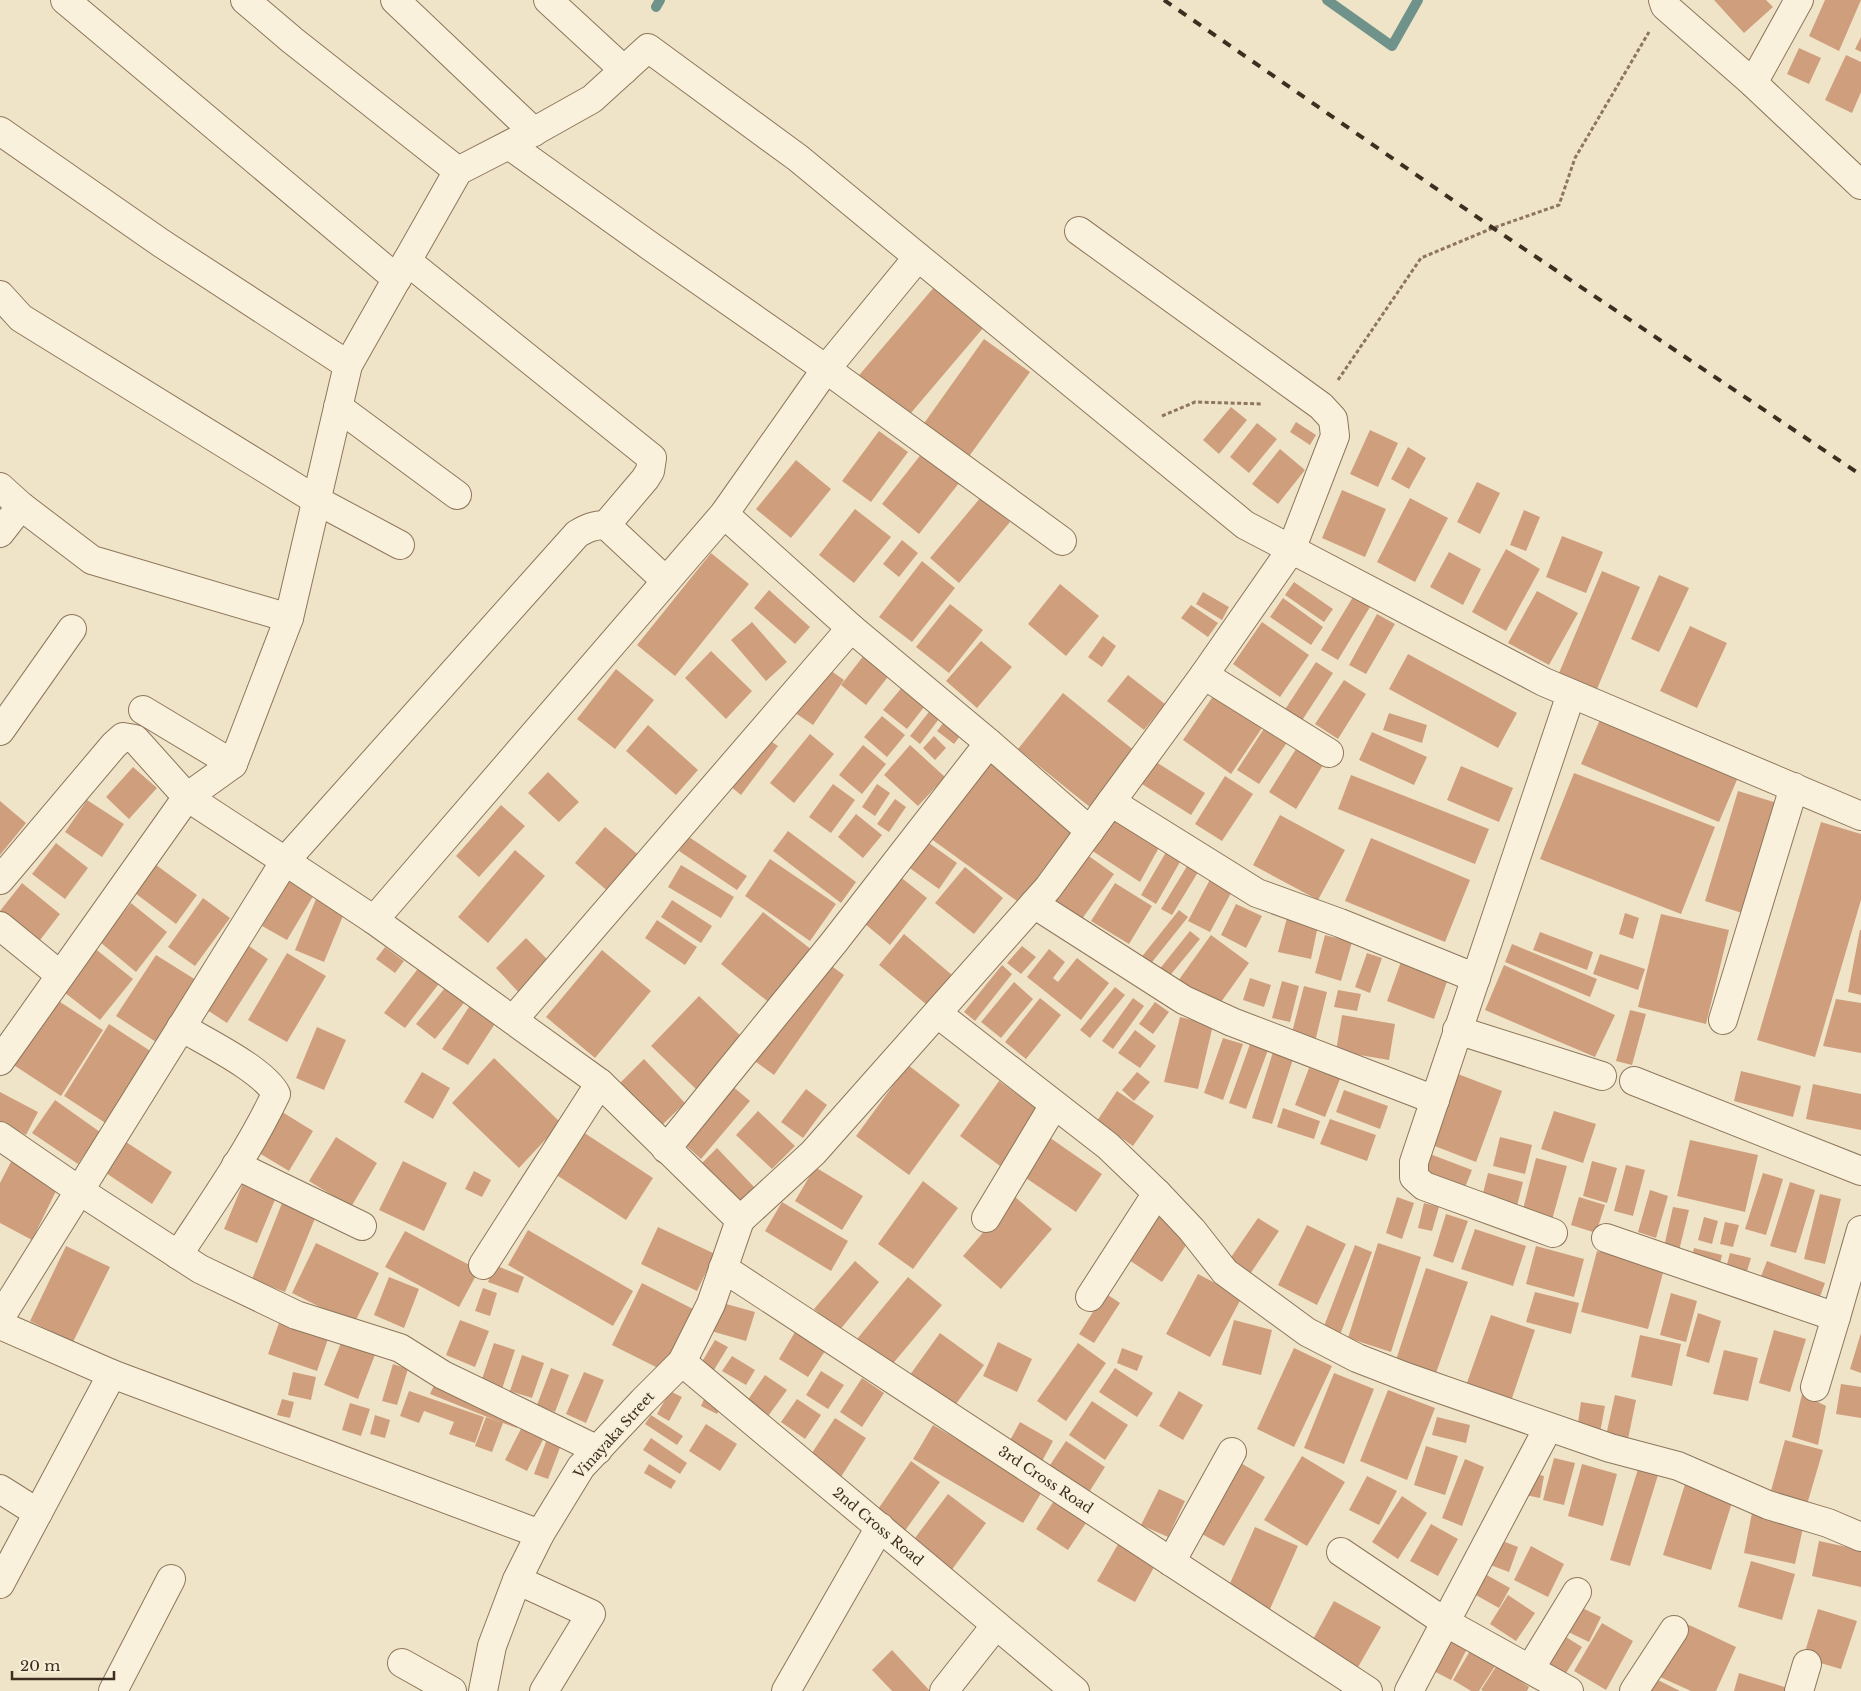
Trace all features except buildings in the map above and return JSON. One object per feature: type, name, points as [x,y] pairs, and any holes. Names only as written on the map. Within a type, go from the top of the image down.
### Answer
[{"type":"street","points":[[65,0],[402,270],[652,458],[650,471],[645,479],[606,525]]},
{"type":"street","points":[[245,0],[292,40],[458,171]]},
{"type":"street","points":[[395,0],[534,132]]},
{"type":"street","points":[[548,0],[624,70]]},
{"type":"street","points":[[1753,83],[1799,0]]},
{"type":"street","points":[[1664,3],[1753,83],[1861,186]]},
{"type":"street","points":[[0,1060],[188,797],[233,764],[289,618],[348,365],[458,171],[534,132],[592,99],[648,48],[798,158],[1245,525],[1535,678],[1794,786],[1861,816]]},
{"type":"street","points":[[0,131],[161,243],[348,365]]},
{"type":"street","points":[[509,145],[826,369],[1062,541]]},
{"type":"street","points":[[0,880],[114,745],[122,738],[136,739],[188,797],[374,920],[600,1083],[740,1220],[814,1153],[1048,888],[1204,675],[1292,550],[1335,436],[1333,419],[1321,406],[1079,231]]},
{"type":"street","points":[[374,920],[724,514],[826,369],[918,257]]},
{"type":"street","points":[[0,295],[21,318],[316,500],[400,545]]},
{"type":"street","points":[[338,408],[457,495]]},
{"type":"street","points":[[0,487],[21,506],[92,560],[289,618]]},
{"type":"street","points":[[0,533],[21,506]]},
{"type":"street","points":[[724,514],[851,628],[989,743],[1090,831]]},
{"type":"street","points":[[0,1318],[285,861],[577,534],[596,525],[606,525],[666,581]]},
{"type":"street","points":[[513,1020],[851,628]]},
{"type":"street","points":[[0,731],[72,629]]},
{"type":"street","points":[[1204,675],[1329,754]]},
{"type":"street","points":[[1553,1234],[1424,1186],[1414,1177],[1414,1162],[1571,694]]},
{"type":"street","points":[[143,710],[233,764]]},
{"type":"street","points":[[666,1148],[835,941],[989,743]]},
{"type":"street","points":[[1723,1020],[1794,786]]},
{"type":"street","points":[[1111,802],[1257,893],[1340,923],[1476,978]]},
{"type":"street","points":[[1034,904],[1184,1000],[1232,1022],[1434,1100]]},
{"type":"street","points":[[0,926],[60,975]]},
{"type":"street","points":[[938,1014],[1108,1146],[1192,1230],[1225,1272],[1307,1332],[1357,1358],[1452,1394],[1610,1448],[1678,1466],[1768,1504],[1828,1523],[1861,1538]]},
{"type":"street","points":[[178,1254],[261,1125],[276,1094],[272,1086],[256,1072],[182,1027]]},
{"type":"street","points":[[1458,1030],[1602,1076]]},
{"type":"street","points":[[1634,1081],[1861,1170]]},
{"type":"street","points":[[483,1264],[600,1083]]},
{"type":"street","points":[[986,1218],[1054,1105]]},
{"type":"street","points":[[0,1136],[80,1191],[200,1268],[296,1315],[400,1348],[443,1375],[598,1450]]},
{"type":"street","points":[[236,1165],[362,1226]]},
{"type":"street","points":[[1090,1297],[1157,1193]]},
{"type":"street","name":"Vinayaka Street","points":[[483,1691],[492,1646],[518,1580],[540,1534],[581,1468],[682,1362],[711,1304],[740,1220]]},
{"type":"street","points":[[1815,1387],[1861,1230]]},
{"type":"street","points":[[1606,1238],[1836,1317]]},
{"type":"street","name":"3rd Cross Road","points":[[723,1268],[1368,1691]]},
{"type":"street","points":[[0,1325],[112,1374],[540,1534]]},
{"type":"street","name":"2nd Cross Road","points":[[682,1362],[1075,1691]]},
{"type":"street","points":[[0,1584],[112,1374]]},
{"type":"street","points":[[1409,1691],[1548,1428]]},
{"type":"street","points":[[1171,1562],[1232,1452]]},
{"type":"street","points":[[0,1489],[38,1513]]},
{"type":"street","points":[[786,1691],[880,1527]]},
{"type":"street","points":[[1342,1552],[1445,1622],[1569,1691]]},
{"type":"street","points":[[113,1691],[171,1578]]},
{"type":"street","points":[[518,1580],[591,1614],[544,1691]]},
{"type":"street","points":[[1530,1669],[1577,1592]]},
{"type":"street","points":[[944,1691],[996,1625]]},
{"type":"street","points":[[1634,1691],[1674,1630]]},
{"type":"street","points":[[402,1663],[452,1691]]},
{"type":"street","points":[[1799,1691],[1807,1664]]},
{"type":"path","points":[[1321,406],[1420,258],[1493,228],[1559,205],[1575,158],[1664,3]]},
{"type":"path","points":[[1128,429],[1195,402],[1272,404]]},
{"type":"waterway","points":[[656,7],[660,0]]},
{"type":"waterway","points":[[1327,0],[1392,46],[1418,0]]},
{"type":"railway","points":[[1164,0],[1493,228],[1861,475]]}]
